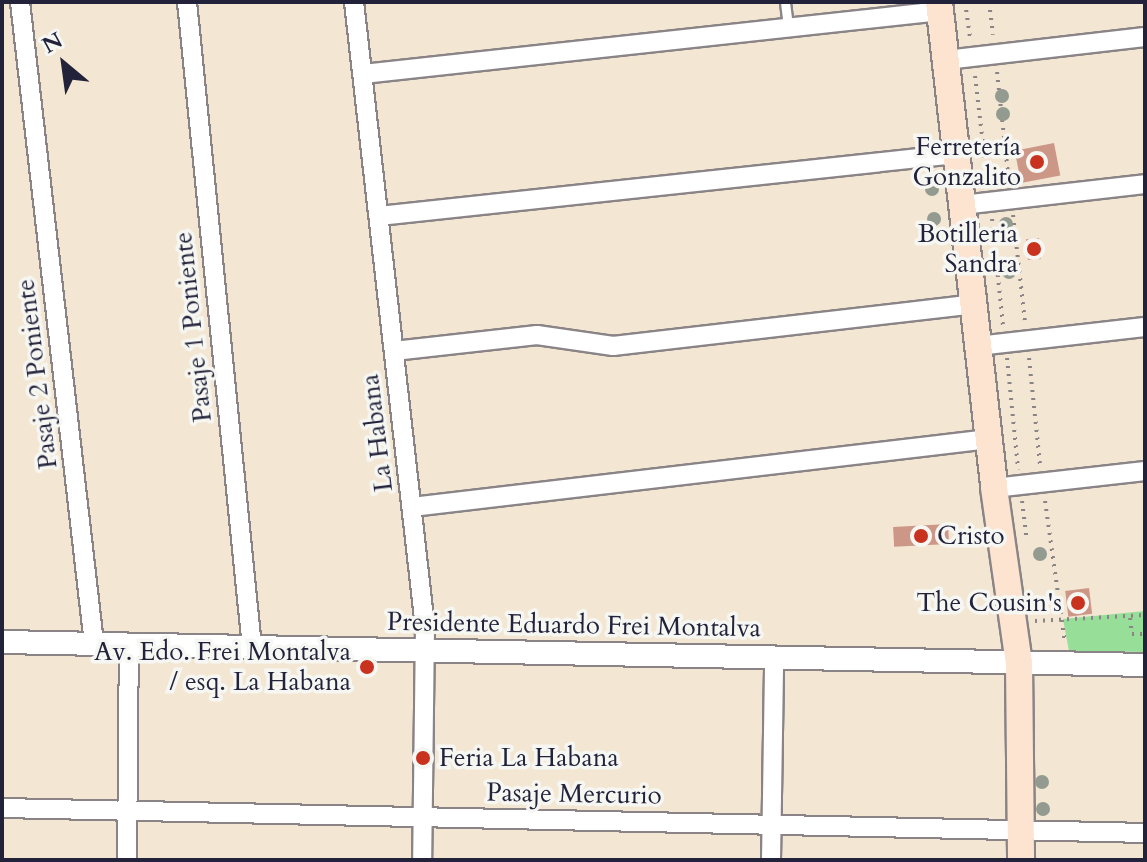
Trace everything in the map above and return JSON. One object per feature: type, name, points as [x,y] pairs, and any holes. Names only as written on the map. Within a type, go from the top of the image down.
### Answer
[{"type":"main road","points":[[940,7],[959,58],[956,154],[989,439],[1007,487],[1019,663],[1021,860]]},
{"type":"street","name":"Pasaje 2 Poniente","points":[[20,2],[94,644]]},
{"type":"street","name":"Pasaje 1 Poniente","points":[[187,2],[252,647]]},
{"type":"street","name":"La Habana","points":[[354,2],[426,651],[422,860]]},
{"type":"street","points":[[363,74],[788,28],[940,7]]},
{"type":"street","points":[[959,58],[1145,37]]},
{"type":"street","points":[[379,216],[956,154]]},
{"type":"street","points":[[962,205],[1145,184]]},
{"type":"street","points":[[394,351],[537,335],[613,346],[974,304]]},
{"type":"street","points":[[978,346],[1145,327]]},
{"type":"street","points":[[412,507],[989,439]]},
{"type":"street","points":[[1007,487],[1145,471]]},
{"type":"street","name":"Presidente Eduardo Frei Montalva","points":[[2,642],[1145,665]]},
{"type":"street","points":[[127,860],[129,645]]},
{"type":"street","points":[[771,860],[774,658]]},
{"type":"street","name":"Pasaje Mercurio","points":[[2,808],[1145,833]]},
{"type":"lane","points":[[785,2],[788,28]]},
{"type":"path","points":[[965,2],[959,58],[990,202],[1005,343],[1007,487],[1027,546]]},
{"type":"path","points":[[1034,606],[1037,635]]},
{"type":"path","points":[[1035,621],[1145,615]]},
{"type":"path","points":[[1130,617],[1132,644]]},
{"type":"path","points":[[1132,634],[1145,634]]},
{"type":"green space","points":[[1145,611],[1145,652],[1069,651],[1063,619]]},
{"type":"building","name":"Ferretería Gonzalito","points":[[1054,143],[1060,175],[1021,183],[1015,151]]},
{"type":"building","name":"Botilleria Sandra","points":[[1039,238],[1041,259],[1028,260],[1026,239]]},
{"type":"building","name":"Cristo","points":[[948,524],[949,544],[894,547],[893,527]]},
{"type":"building","name":"The Cousin's","points":[[1089,588],[1092,614],[1068,617],[1065,591]]},
{"type":"place","name":"Ferretería Gonzalito","points":[[1037,162]]},
{"type":"place","name":"Botilleria Sandra","points":[[1034,249]]},
{"type":"place","name":"Cristo","points":[[921,536]]},
{"type":"place","name":"The Cousin's","points":[[1078,603]]},
{"type":"place","name":"Av. Edo. Frei Montalva / esq. La Habana","points":[[367,667]]},
{"type":"place","name":"Feria La Habana","points":[[423,758]]}]
